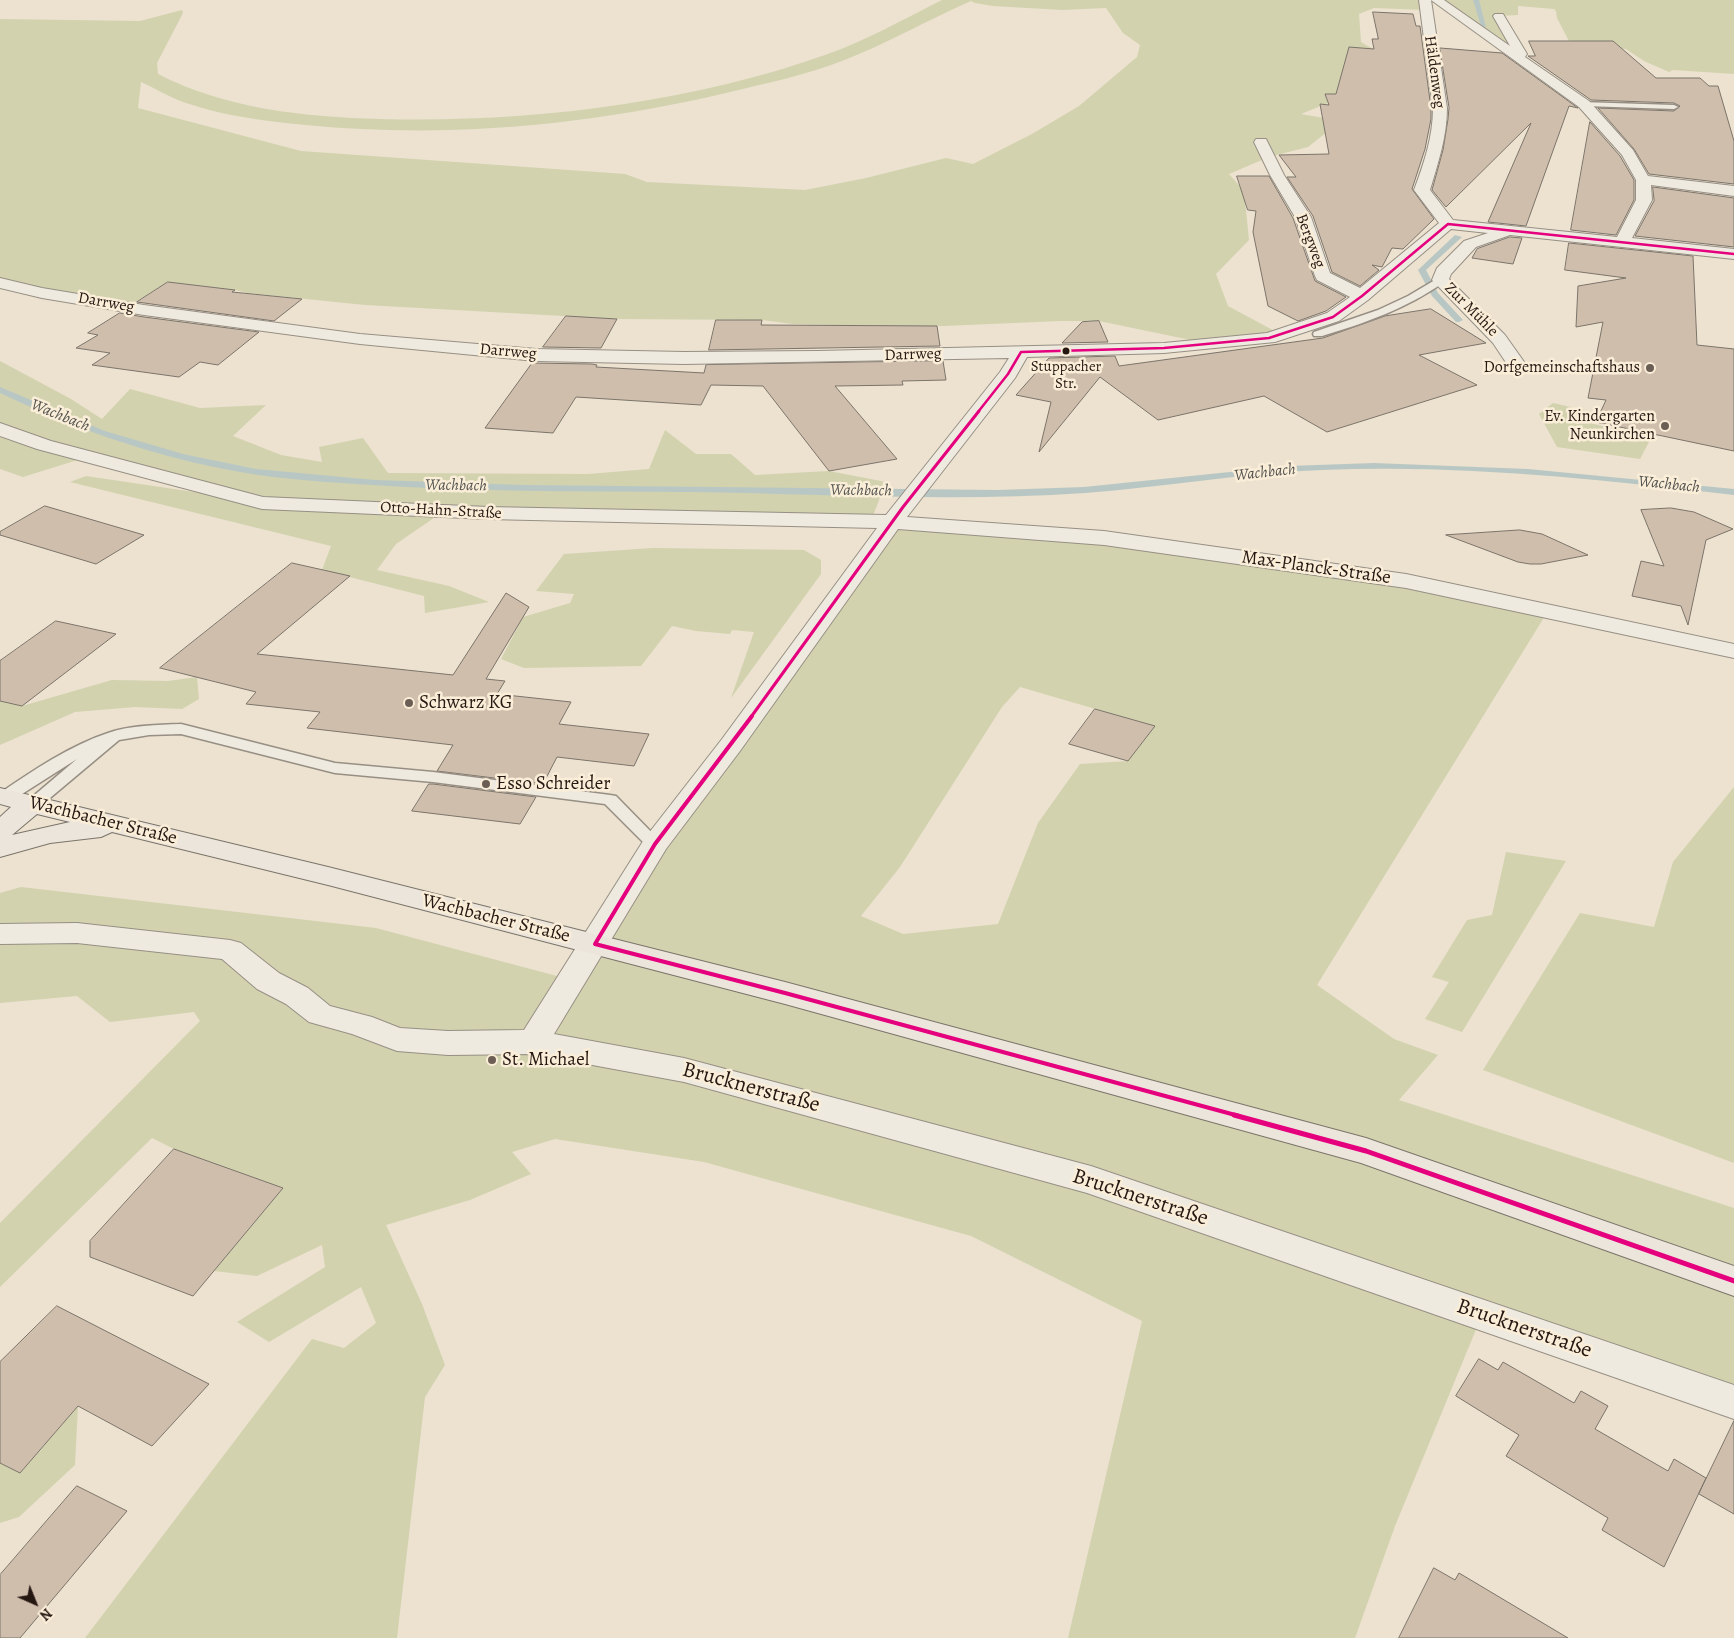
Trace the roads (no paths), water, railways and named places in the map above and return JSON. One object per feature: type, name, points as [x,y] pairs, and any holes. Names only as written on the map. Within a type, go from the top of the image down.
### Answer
[{"type":"main road","name":"Wachbacher Straße","points":[[2,798],[328,876],[795,995],[1366,1150],[1734,1281]]},
{"type":"main road","points":[[0,831],[32,804]]},
{"type":"main road","points":[[0,848],[41,836],[88,828],[132,828]]},
{"type":"street","name":"Häldenweg","points":[[1425,0],[1440,108],[1440,124],[1422,190],[1448,224]]},
{"type":"street","points":[[1438,0],[1584,104],[1628,153],[1643,180],[1644,200],[1622,242]]},
{"type":"street","points":[[1498,16],[1529,65]]},
{"type":"street","name":"Bergweg","points":[[1261,142],[1277,175],[1303,217],[1323,276],[1362,296]]},
{"type":"street","points":[[1643,180],[1734,191]]},
{"type":"street","points":[[1448,224],[1734,254]]},
{"type":"street","name":"Darrweg","points":[[0,283],[42,293],[144,310],[360,340],[536,355],[693,358],[1164,348],[1269,338],[1333,317],[1362,296],[1448,224]]},
{"type":"street","name":"Zur Mühle","points":[[1508,231],[1470,244],[1443,272],[1440,280],[1499,339],[1518,366]]},
{"type":"street","points":[[533,1042],[655,844],[730,746],[934,466],[1008,374],[1021,352]]},
{"type":"street","name":"Otto-Hahn-Straße","points":[[0,429],[44,446],[262,502],[488,513],[898,514]]},
{"type":"street","name":"Max-Planck-Straße","points":[[898,514],[1104,538],[1406,581],[1734,651]]},
{"type":"street","name":"Brucknerstraße","points":[[0,934],[77,933],[230,950],[268,981],[297,996],[320,1014],[361,1024],[397,1039],[448,1042],[533,1042],[684,1070],[1092,1180],[1734,1402]]},
{"type":"lane","points":[[1584,104],[1674,107]]},
{"type":"lane","name":"Zur Mühle","points":[[1318,334],[1387,312],[1426,291],[1440,280]]},
{"type":"lane","points":[[2,798],[61,760],[88,746],[114,736],[149,730],[181,729],[335,768],[433,777],[610,800],[655,844]]},
{"type":"lane","points":[[32,804],[114,736]]},
{"type":"waterway","points":[[1476,0],[1484,26]]},
{"type":"waterway","points":[[1458,237],[1422,270],[1435,294],[1459,320]]},
{"type":"waterway","name":"Wachbach","points":[[0,390],[50,413],[102,433],[180,457],[256,472],[375,483],[525,488],[998,493],[1084,490],[1288,469],[1374,466],[1477,468],[1580,476],[1734,492]]},
{"type":"place","name":"Stuppacher Str.","points":[[1066,351]]},
{"type":"place","name":"Dorfgemeinschaftshaus","points":[[1650,368]]},
{"type":"place","name":"Ev. Kindergarten Neunkirchen","points":[[1665,426]]},
{"type":"place","name":"Schwarz KG","points":[[409,703]]},
{"type":"place","name":"Esso Schreider","points":[[486,784]]},
{"type":"place","name":"St. Michael","points":[[492,1060]]}]
